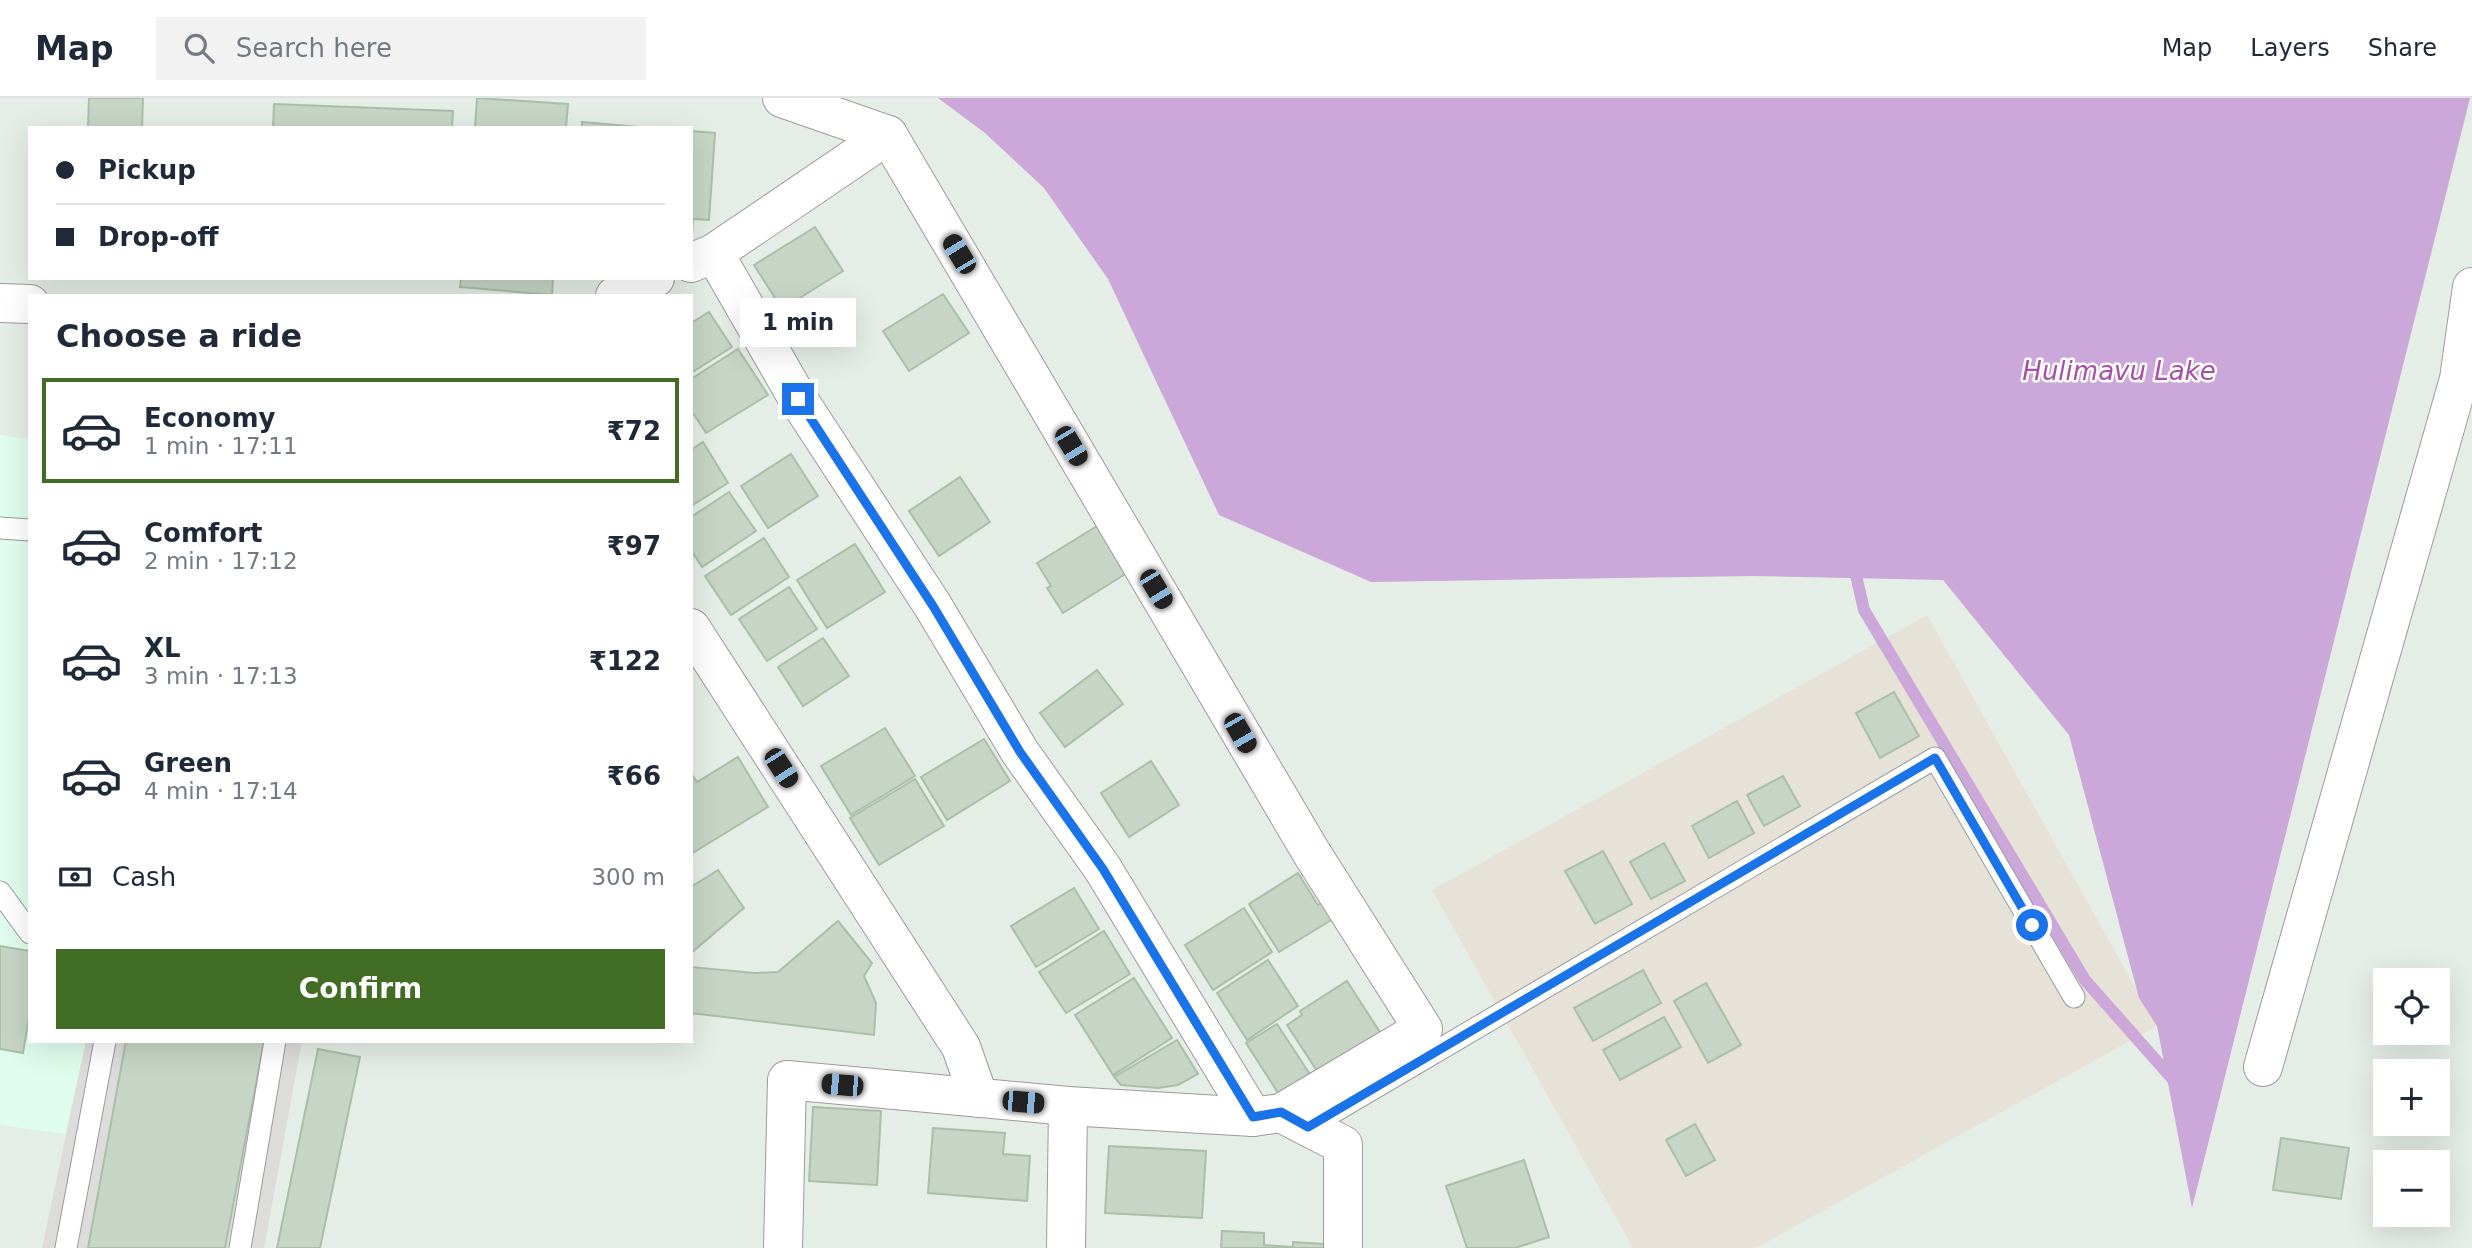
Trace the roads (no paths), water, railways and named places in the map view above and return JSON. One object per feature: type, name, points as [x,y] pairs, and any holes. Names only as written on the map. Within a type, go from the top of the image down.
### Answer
[{"type":"street","points":[[782,98],[888,135],[1311,852],[1423,1028],[1281,1119]]},
{"type":"street","points":[[888,135],[703,258],[933,606],[1020,752],[1281,1119]]},
{"type":"street","points":[[619,294],[651,280]]},
{"type":"street","points":[[2263,1067],[2459,379],[2472,287]]},
{"type":"street","points":[[0,303],[28,304]]},
{"type":"street","points":[[693,631],[961,1047],[979,1098]]},
{"type":"street","points":[[783,1248],[787,1080],[1068,1106],[1281,1119],[1343,1145],[1343,1248]]},
{"type":"street","points":[[1066,1248],[1068,1106]]},
{"type":"lane","points":[[0,528],[28,530]]},
{"type":"lane","points":[[1281,1119],[1935,758],[2074,997]]},
{"type":"lane","points":[[0,892],[28,930]]},
{"type":"lane","points":[[66,1248],[105,1043]]},
{"type":"lane","points":[[240,1248],[275,1043]]},
{"type":"water","name":"Hulimavu Lake","points":[[938,98],[2470,98],[2192,1208],[2157,1026],[2139,998],[2069,735],[1943,580],[1753,576],[1371,582],[1219,515],[1108,279],[1044,188],[985,133]]},
{"type":"waterway","points":[[1853,562],[1864,610],[2085,980],[2177,1084]]}]
